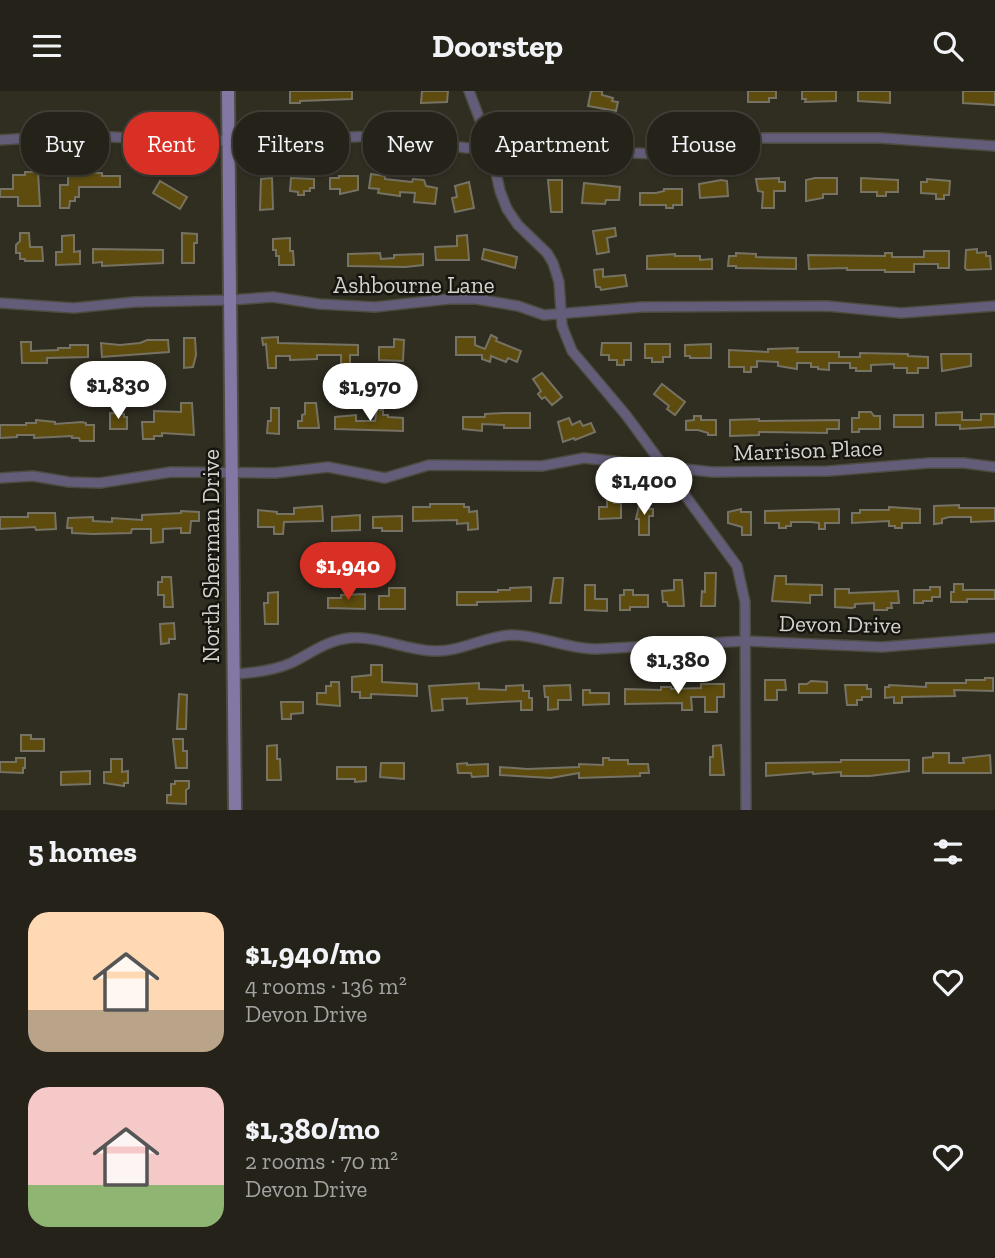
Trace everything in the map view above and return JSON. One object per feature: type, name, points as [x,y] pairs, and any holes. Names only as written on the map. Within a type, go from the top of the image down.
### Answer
[{"type":"main road","name":"North Sherman Drive","points":[[228,91],[235,810]]},
{"type":"street","points":[[469,91],[477,112]]},
{"type":"street","points":[[0,140],[82,135],[228,141],[374,136],[471,147]]},
{"type":"street","points":[[633,152],[673,152],[728,138],[880,138],[995,146]]},
{"type":"street","points":[[497,175],[507,209],[553,263],[564,334],[572,351],[626,415],[737,566],[745,602],[746,810]]},
{"type":"street","name":"Ashbourne Lane","points":[[0,303],[74,307],[273,297],[319,304],[375,307],[449,299],[476,299],[518,306],[544,315],[642,307],[827,306],[901,313],[995,306]]},
{"type":"street","name":"Marrison Place","points":[[0,478],[33,476],[69,482],[100,483],[171,472],[275,473],[317,467],[335,467],[385,478],[429,465],[542,466],[584,459],[712,472],[828,471],[929,463],[964,463],[995,467]]},
{"type":"street","name":"Devon Drive","points":[[233,674],[270,670],[329,643],[348,638],[372,639],[430,651],[458,649],[509,635],[525,636],[578,649],[745,641],[865,647],[995,638]]},
{"type":"building","points":[[290,91],[352,91],[352,99],[290,103]]},
{"type":"building","points":[[422,91],[448,91],[447,102],[421,103]]},
{"type":"building","points":[[591,91],[602,91],[602,95],[618,102],[616,111],[588,106]]},
{"type":"building","points":[[748,91],[776,91],[776,98],[769,98],[769,102],[748,102]]},
{"type":"building","points":[[802,91],[836,91],[836,101],[805,102],[806,99],[802,99]]},
{"type":"building","points":[[858,91],[890,91],[890,103],[858,101]]},
{"type":"building","points":[[963,91],[995,91],[995,105],[963,103]]},
{"type":"building","points":[[13,175],[38,175],[40,206],[18,206],[18,197],[0,197],[0,189],[13,189]]},
{"type":"building","points":[[68,175],[120,176],[120,187],[79,187],[79,197],[70,201],[69,208],[60,208],[60,185],[68,185]]},
{"type":"building","points":[[371,175],[378,175],[385,176],[385,179],[412,182],[413,179],[424,180],[426,186],[437,188],[435,204],[414,202],[415,193],[400,192],[400,196],[378,193],[379,189],[369,188]]},
{"type":"building","points":[[358,176],[358,190],[340,194],[340,189],[330,189],[330,178]]},
{"type":"building","points":[[272,178],[273,209],[260,210],[261,179]]},
{"type":"building","points":[[291,178],[314,179],[314,188],[304,191],[304,195],[298,195],[298,192],[290,191]]},
{"type":"building","points":[[779,178],[779,182],[785,182],[785,191],[774,191],[774,208],[762,208],[763,192],[758,191],[756,179]]},
{"type":"building","points":[[837,178],[837,194],[823,194],[823,198],[806,201],[806,180]]},
{"type":"building","points":[[861,178],[898,180],[898,192],[886,192],[886,196],[877,196],[877,192],[861,192]]},
{"type":"building","points":[[927,179],[950,181],[949,195],[944,195],[944,199],[936,199],[936,194],[921,193],[921,182],[927,182]]},
{"type":"building","points":[[548,180],[562,180],[562,212],[551,212]]},
{"type":"building","points":[[160,181],[187,197],[180,209],[153,193]]},
{"type":"building","points":[[727,181],[728,196],[700,198],[699,184]]},
{"type":"building","points":[[469,182],[474,208],[455,212],[452,198],[457,197],[455,186]]},
{"type":"building","points":[[584,183],[620,187],[619,200],[606,200],[605,204],[582,203]]},
{"type":"building","points":[[664,189],[682,189],[682,205],[666,208],[666,205],[640,205],[640,193],[656,193]]},
{"type":"building","points":[[615,228],[616,236],[607,238],[609,252],[597,254],[593,231]]},
{"type":"building","points":[[20,233],[29,233],[30,247],[42,247],[43,261],[20,259],[20,253],[16,253],[16,245],[20,241]]},
{"type":"building","points":[[182,233],[197,234],[194,263],[182,263]]},
{"type":"building","points":[[74,235],[74,252],[80,251],[80,264],[56,265],[56,252],[62,252],[62,236]]},
{"type":"building","points":[[467,235],[469,260],[436,260],[435,247],[457,246],[457,236]]},
{"type":"building","points":[[290,238],[294,265],[279,265],[279,256],[276,256],[276,250],[273,250],[273,239]]},
{"type":"building","points":[[93,249],[163,250],[163,263],[102,266],[102,262],[93,263]]},
{"type":"building","points":[[484,249],[517,257],[515,268],[482,259]]},
{"type":"building","points":[[977,249],[977,253],[986,252],[986,256],[990,256],[991,269],[965,268],[966,250]]},
{"type":"building","points":[[924,251],[949,251],[949,268],[938,268],[938,264],[914,264],[914,272],[809,269],[808,255],[885,256],[885,253],[892,253],[892,257],[924,257]]},
{"type":"building","points":[[380,253],[381,259],[394,258],[394,255],[423,254],[423,265],[348,266],[348,254]]},
{"type":"building","points":[[736,253],[756,254],[756,257],[796,258],[796,269],[728,266],[729,256],[736,256]]},
{"type":"building","points":[[647,256],[700,256],[700,260],[712,259],[712,269],[647,269]]},
{"type":"building","points":[[603,269],[603,277],[625,275],[627,286],[601,290],[596,287],[594,270]]},
{"type":"building","points":[[491,335],[497,338],[496,341],[521,351],[517,362],[508,358],[506,362],[491,356],[490,362],[482,359],[482,355],[456,355],[456,337],[475,337],[475,345],[485,349]]},
{"type":"building","points":[[278,337],[278,343],[358,345],[358,355],[350,355],[350,364],[341,364],[341,355],[317,355],[317,359],[290,360],[290,356],[276,356],[276,368],[268,368],[266,344],[263,345],[262,338]]},
{"type":"building","points":[[184,338],[195,338],[196,355],[193,367],[184,368]]},
{"type":"building","points":[[394,339],[404,340],[403,361],[379,360],[379,347],[394,347]]},
{"type":"building","points":[[147,340],[168,340],[169,352],[102,357],[101,343],[120,345]]},
{"type":"building","points":[[21,342],[31,342],[31,351],[88,345],[88,357],[47,358],[47,363],[22,363]]},
{"type":"building","points":[[602,343],[631,343],[631,360],[624,360],[624,365],[617,365],[617,360],[609,360],[609,355],[601,355]]},
{"type":"building","points":[[645,344],[670,344],[670,357],[663,357],[663,362],[652,362],[652,358],[645,358]]},
{"type":"building","points":[[711,344],[711,358],[685,356],[685,345]]},
{"type":"building","points":[[798,348],[797,352],[839,352],[839,357],[860,357],[860,353],[928,357],[928,368],[918,368],[918,373],[907,373],[907,368],[894,368],[894,364],[871,365],[871,371],[856,371],[856,368],[850,368],[850,363],[829,363],[829,370],[811,367],[811,363],[797,363],[797,369],[778,366],[778,362],[757,361],[757,367],[751,367],[751,372],[744,372],[744,367],[729,367],[729,350],[768,352],[768,349]]},
{"type":"building","points":[[941,354],[971,354],[971,366],[942,371]]},
{"type":"building","points":[[542,373],[562,397],[552,405],[538,394],[541,391],[533,379]]},
{"type":"building","points":[[662,384],[685,402],[675,415],[667,409],[669,406],[654,394]]},
{"type":"building","points":[[181,403],[192,403],[194,435],[162,433],[162,436],[154,436],[154,439],[143,439],[142,422],[154,422],[154,411],[181,412]]},
{"type":"building","points":[[305,403],[316,403],[319,428],[298,428],[298,421],[302,421],[302,415],[305,414]]},
{"type":"building","points":[[271,408],[279,408],[279,434],[267,433]]},
{"type":"building","points":[[377,410],[383,410],[383,415],[388,417],[403,418],[403,431],[335,429],[335,417],[356,415],[356,421],[375,421]]},
{"type":"building","points":[[859,412],[871,412],[874,416],[880,416],[880,429],[859,429],[859,432],[852,432],[852,418],[859,418]]},
{"type":"building","points":[[962,412],[962,420],[981,420],[981,414],[995,414],[995,427],[960,429],[960,425],[936,425],[936,413]]},
{"type":"building","points":[[110,413],[124,414],[124,417],[127,417],[127,429],[110,429]]},
{"type":"building","points":[[530,413],[530,428],[504,428],[504,425],[482,424],[482,431],[463,429],[463,417],[485,417],[485,414]]},
{"type":"building","points":[[894,415],[923,415],[923,427],[894,427]]},
{"type":"building","points":[[694,416],[701,416],[701,420],[716,420],[716,435],[686,430],[686,421],[694,420]]},
{"type":"building","points":[[569,418],[572,425],[580,421],[583,426],[591,423],[595,432],[563,442],[558,422]]},
{"type":"building","points":[[36,420],[55,424],[82,422],[94,425],[94,441],[80,441],[72,436],[34,438],[34,435],[17,435],[0,438],[0,425],[26,425],[36,423]]},
{"type":"building","points":[[730,420],[839,420],[839,429],[827,429],[827,433],[759,432],[759,435],[730,436]]},
{"type":"building","points":[[607,499],[621,503],[621,518],[599,519],[599,507],[607,507]]},
{"type":"building","points":[[640,501],[650,501],[649,509],[653,509],[653,516],[649,516],[649,535],[639,535],[639,519],[636,519]]},
{"type":"building","points":[[430,504],[464,504],[464,507],[469,507],[469,512],[477,511],[478,529],[468,530],[468,523],[457,524],[457,520],[413,521],[413,507],[430,507]]},
{"type":"building","points":[[959,505],[959,508],[995,508],[995,521],[971,522],[971,517],[949,517],[942,519],[942,523],[934,524],[934,506]]},
{"type":"building","points":[[322,506],[323,521],[284,522],[283,534],[274,534],[274,527],[258,527],[258,510],[294,514],[294,508]]},
{"type":"building","points":[[889,507],[920,509],[920,523],[902,523],[902,528],[895,528],[889,526],[889,521],[852,523],[852,513],[860,513],[860,510],[889,510]]},
{"type":"building","points":[[741,509],[741,512],[751,512],[751,535],[742,535],[742,527],[728,523],[728,512]]},
{"type":"building","points":[[839,509],[839,523],[825,523],[825,529],[819,529],[819,523],[811,522],[791,522],[791,526],[786,528],[779,528],[779,523],[765,523],[765,511]]},
{"type":"building","points":[[199,512],[199,521],[191,521],[190,533],[181,533],[181,528],[163,529],[163,542],[151,543],[151,529],[132,529],[131,533],[93,534],[72,533],[72,528],[67,528],[68,518],[93,517],[93,521],[112,522],[112,518],[142,520],[142,515]]},
{"type":"building","points":[[28,513],[55,513],[56,529],[0,529],[0,517],[28,517]]},
{"type":"building","points":[[360,515],[360,530],[332,531],[332,517]]},
{"type":"building","points":[[402,516],[402,531],[373,528],[373,517]]},
{"type":"building","points":[[705,573],[716,573],[715,606],[701,606],[702,591],[705,592]]},
{"type":"building","points":[[775,576],[786,576],[786,584],[822,585],[822,595],[810,595],[810,603],[772,601]]},
{"type":"building","points":[[162,577],[171,577],[173,607],[164,607],[164,595],[158,595],[158,582],[162,582]]},
{"type":"building","points":[[554,578],[563,578],[561,603],[550,603]]},
{"type":"building","points":[[674,580],[682,580],[684,606],[668,606],[667,602],[663,602],[662,591],[674,590]]},
{"type":"building","points":[[954,584],[963,584],[963,590],[995,590],[995,599],[951,602]]},
{"type":"building","points":[[585,585],[595,585],[595,599],[607,599],[607,611],[585,610]]},
{"type":"building","points":[[531,587],[531,601],[457,605],[457,592],[498,592],[510,588]]},
{"type":"building","points":[[930,587],[940,587],[940,597],[914,603],[914,590],[930,590]]},
{"type":"building","points":[[389,588],[405,588],[405,609],[379,609],[379,596],[389,596]]},
{"type":"building","points":[[835,589],[849,589],[849,593],[898,591],[899,603],[891,603],[892,608],[887,610],[874,610],[874,603],[855,604],[852,608],[835,607]]},
{"type":"building","points":[[624,590],[633,590],[633,595],[648,595],[648,607],[620,610],[620,595],[624,595]]},
{"type":"building","points":[[278,592],[278,624],[265,624],[264,603],[268,603],[268,593]]},
{"type":"building","points":[[365,594],[365,609],[328,608],[328,598]]},
{"type":"building","points":[[174,623],[175,639],[161,644],[160,624]]},
{"type":"building","points":[[371,665],[382,665],[382,682],[417,684],[417,696],[371,694],[371,698],[360,698],[360,692],[352,692],[352,677],[371,675]]},
{"type":"building","points":[[993,678],[993,691],[954,690],[955,696],[902,697],[902,703],[894,703],[894,697],[885,698],[885,687],[889,685],[926,687],[926,683],[966,683],[966,680]]},
{"type":"building","points":[[765,680],[785,680],[786,690],[777,690],[777,700],[765,700]]},
{"type":"building","points":[[811,681],[827,682],[827,693],[799,693],[799,684]]},
{"type":"building","points":[[331,682],[339,682],[340,706],[317,704],[317,693],[326,693],[326,686],[331,686]]},
{"type":"building","points":[[479,683],[479,689],[506,690],[506,686],[523,685],[523,691],[529,691],[529,698],[532,698],[532,710],[521,710],[521,701],[467,704],[467,698],[442,699],[443,710],[432,711],[429,686]]},
{"type":"building","points":[[701,684],[724,684],[724,697],[717,697],[717,712],[705,712],[705,697],[691,697],[692,710],[682,710],[682,703],[625,704],[625,689],[701,688]]},
{"type":"building","points":[[570,685],[571,700],[558,700],[558,709],[548,710],[548,697],[545,697],[544,686]]},
{"type":"building","points":[[845,685],[867,685],[867,689],[871,689],[871,697],[862,697],[862,700],[857,700],[857,705],[847,705]]},
{"type":"building","points":[[583,690],[590,690],[590,693],[609,693],[609,704],[583,705]]},
{"type":"building","points":[[179,694],[187,695],[186,729],[177,729]]},
{"type":"building","points":[[281,702],[303,702],[303,713],[291,714],[291,719],[282,719]]},
{"type":"building","points":[[21,735],[31,735],[31,739],[44,739],[44,751],[21,751]]},
{"type":"building","points":[[173,739],[183,739],[183,751],[187,751],[187,768],[176,768]]},
{"type":"building","points":[[277,745],[281,780],[267,780],[267,746]]},
{"type":"building","points":[[721,745],[724,775],[710,775],[713,746]]},
{"type":"building","points":[[933,753],[949,753],[949,763],[964,763],[963,758],[990,755],[991,773],[923,773],[923,758],[933,757]]},
{"type":"building","points":[[16,758],[25,758],[23,773],[0,772],[0,762],[16,762]]},
{"type":"building","points":[[603,758],[628,760],[628,764],[648,764],[649,773],[640,773],[640,776],[579,778],[579,773],[551,778],[500,775],[500,767],[527,769],[579,767],[579,764],[603,765]]},
{"type":"building","points":[[111,759],[122,759],[122,772],[128,771],[128,783],[124,783],[124,786],[104,783],[104,772],[111,772]]},
{"type":"building","points":[[909,760],[909,771],[870,776],[813,772],[766,776],[766,763]]},
{"type":"building","points":[[381,763],[404,763],[404,779],[380,777]]},
{"type":"building","points":[[457,764],[488,764],[488,776],[472,777],[471,773],[458,773]]},
{"type":"building","points":[[337,767],[366,767],[366,781],[337,779]]},
{"type":"building","points":[[90,771],[90,784],[61,785],[61,772]]},
{"type":"building","points":[[175,781],[189,781],[186,804],[167,803],[167,795],[171,795],[171,784],[175,784]]}]
